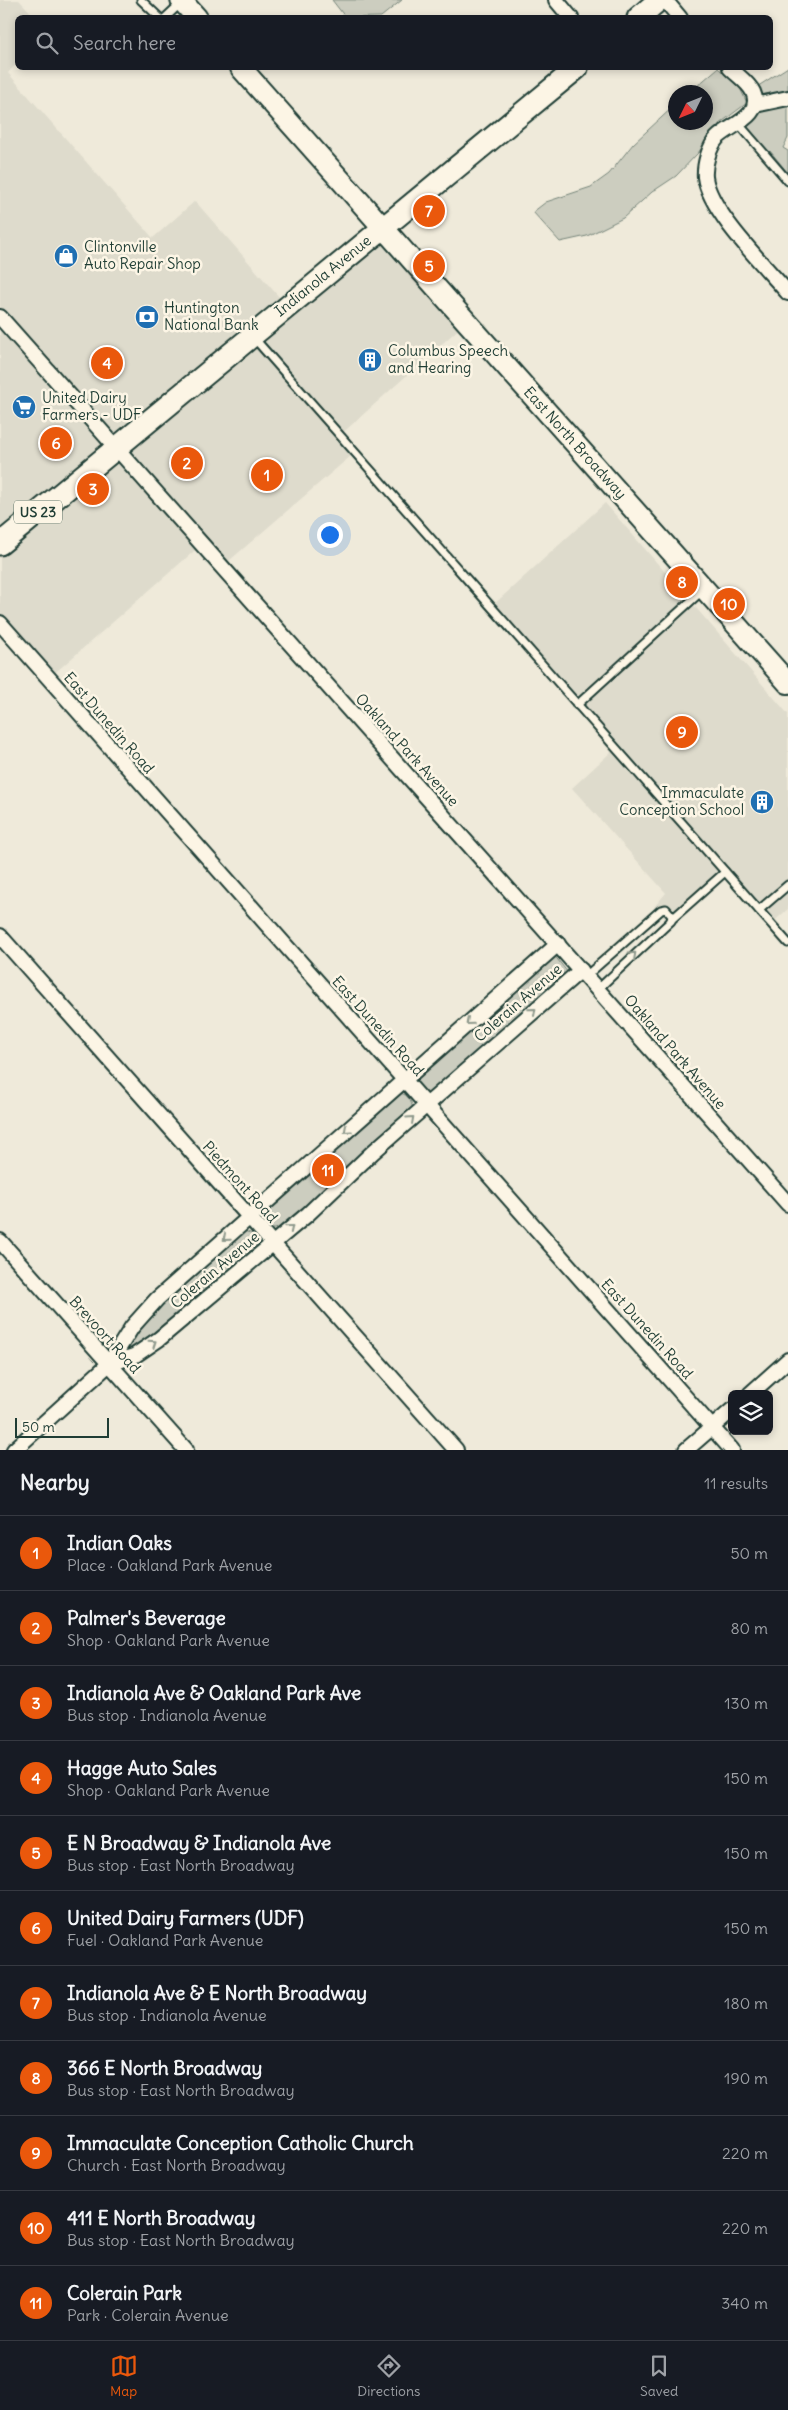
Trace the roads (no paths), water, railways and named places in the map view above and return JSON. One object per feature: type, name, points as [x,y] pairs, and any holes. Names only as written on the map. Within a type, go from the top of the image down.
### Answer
[{"type":"main road","points":[[183,0],[195,15]]},
{"type":"main road","points":[[642,15],[659,0]]},
{"type":"main road","name":"East North Broadway","points":[[244,70],[788,683]]},
{"type":"main road","name":"Indianola Avenue","points":[[0,544],[115,447],[575,70]]},
{"type":"street","points":[[556,0],[568,15]]},
{"type":"street","points":[[665,0],[678,15]]},
{"type":"street","points":[[732,70],[752,90],[755,105],[750,116],[738,122],[717,138],[711,148],[705,174],[707,189],[722,214],[788,293]]},
{"type":"street","points":[[755,105],[788,98]]},
{"type":"street","name":"Oakland Park Avenue","points":[[0,317],[788,1204]]},
{"type":"street","name":"East Dunedin Road","points":[[0,623],[732,1450]]},
{"type":"street","name":"Piedmont Road","points":[[0,936],[456,1450]]},
{"type":"street","name":"Colerain Avenue","points":[[14,1450],[109,1364],[132,1327],[157,1299],[558,944]]},
{"type":"street","name":"Colerain Avenue","points":[[109,1364],[134,1356],[159,1339],[315,1208],[426,1105],[584,973]]},
{"type":"street","name":"Brevoort Road","points":[[0,1241],[186,1450]]},
{"type":"street","points":[[754,1390],[788,1360]]},
{"type":"street","points":[[686,1450],[728,1413]]},
{"type":"lane","points":[[141,0],[157,15]]},
{"type":"lane","points":[[167,15],[183,0]]},
{"type":"lane","points":[[738,122],[788,182]]},
{"type":"lane","points":[[251,335],[788,943]]},
{"type":"lane","points":[[577,705],[704,589]]},
{"type":"lane","points":[[598,989],[724,872]]},
{"type":"lane","points":[[759,910],[788,885]]},
{"type":"lane","points":[[584,973],[661,910],[666,909],[672,916],[671,921]]},
{"type":"place","name":"Indianola Ave & E North Broadway","points":[[429,211]]},
{"type":"place","name":"Clintonville Auto Repair Shop","points":[[66,256]]},
{"type":"place","name":"E N Broadway & Indianola Ave","points":[[429,266]]},
{"type":"place","name":"Huntington National Bank","points":[[147,317]]},
{"type":"place","name":"Columbus Speech and Hearing","points":[[370,360]]},
{"type":"place","name":"Hagge Auto Sales","points":[[107,363]]},
{"type":"place","name":"United Dairy Farmers - UDF","points":[[24,407]]},
{"type":"place","name":"United Dairy Farmers (UDF)","points":[[56,443]]},
{"type":"place","name":"Palmer's Beverage","points":[[187,463]]},
{"type":"place","name":"Indian Oaks","points":[[267,475]]},
{"type":"place","name":"Indianola Ave & Oakland Park Ave","points":[[93,489]]},
{"type":"place","name":"366 E North Broadway","points":[[682,582]]},
{"type":"place","name":"411 E North Broadway","points":[[729,604]]},
{"type":"place","name":"Immaculate Conception Catholic Church","points":[[682,732]]},
{"type":"place","name":"Immaculate Conception School","points":[[762,802]]},
{"type":"place","name":"Colerain Park","points":[[328,1170]]}]
